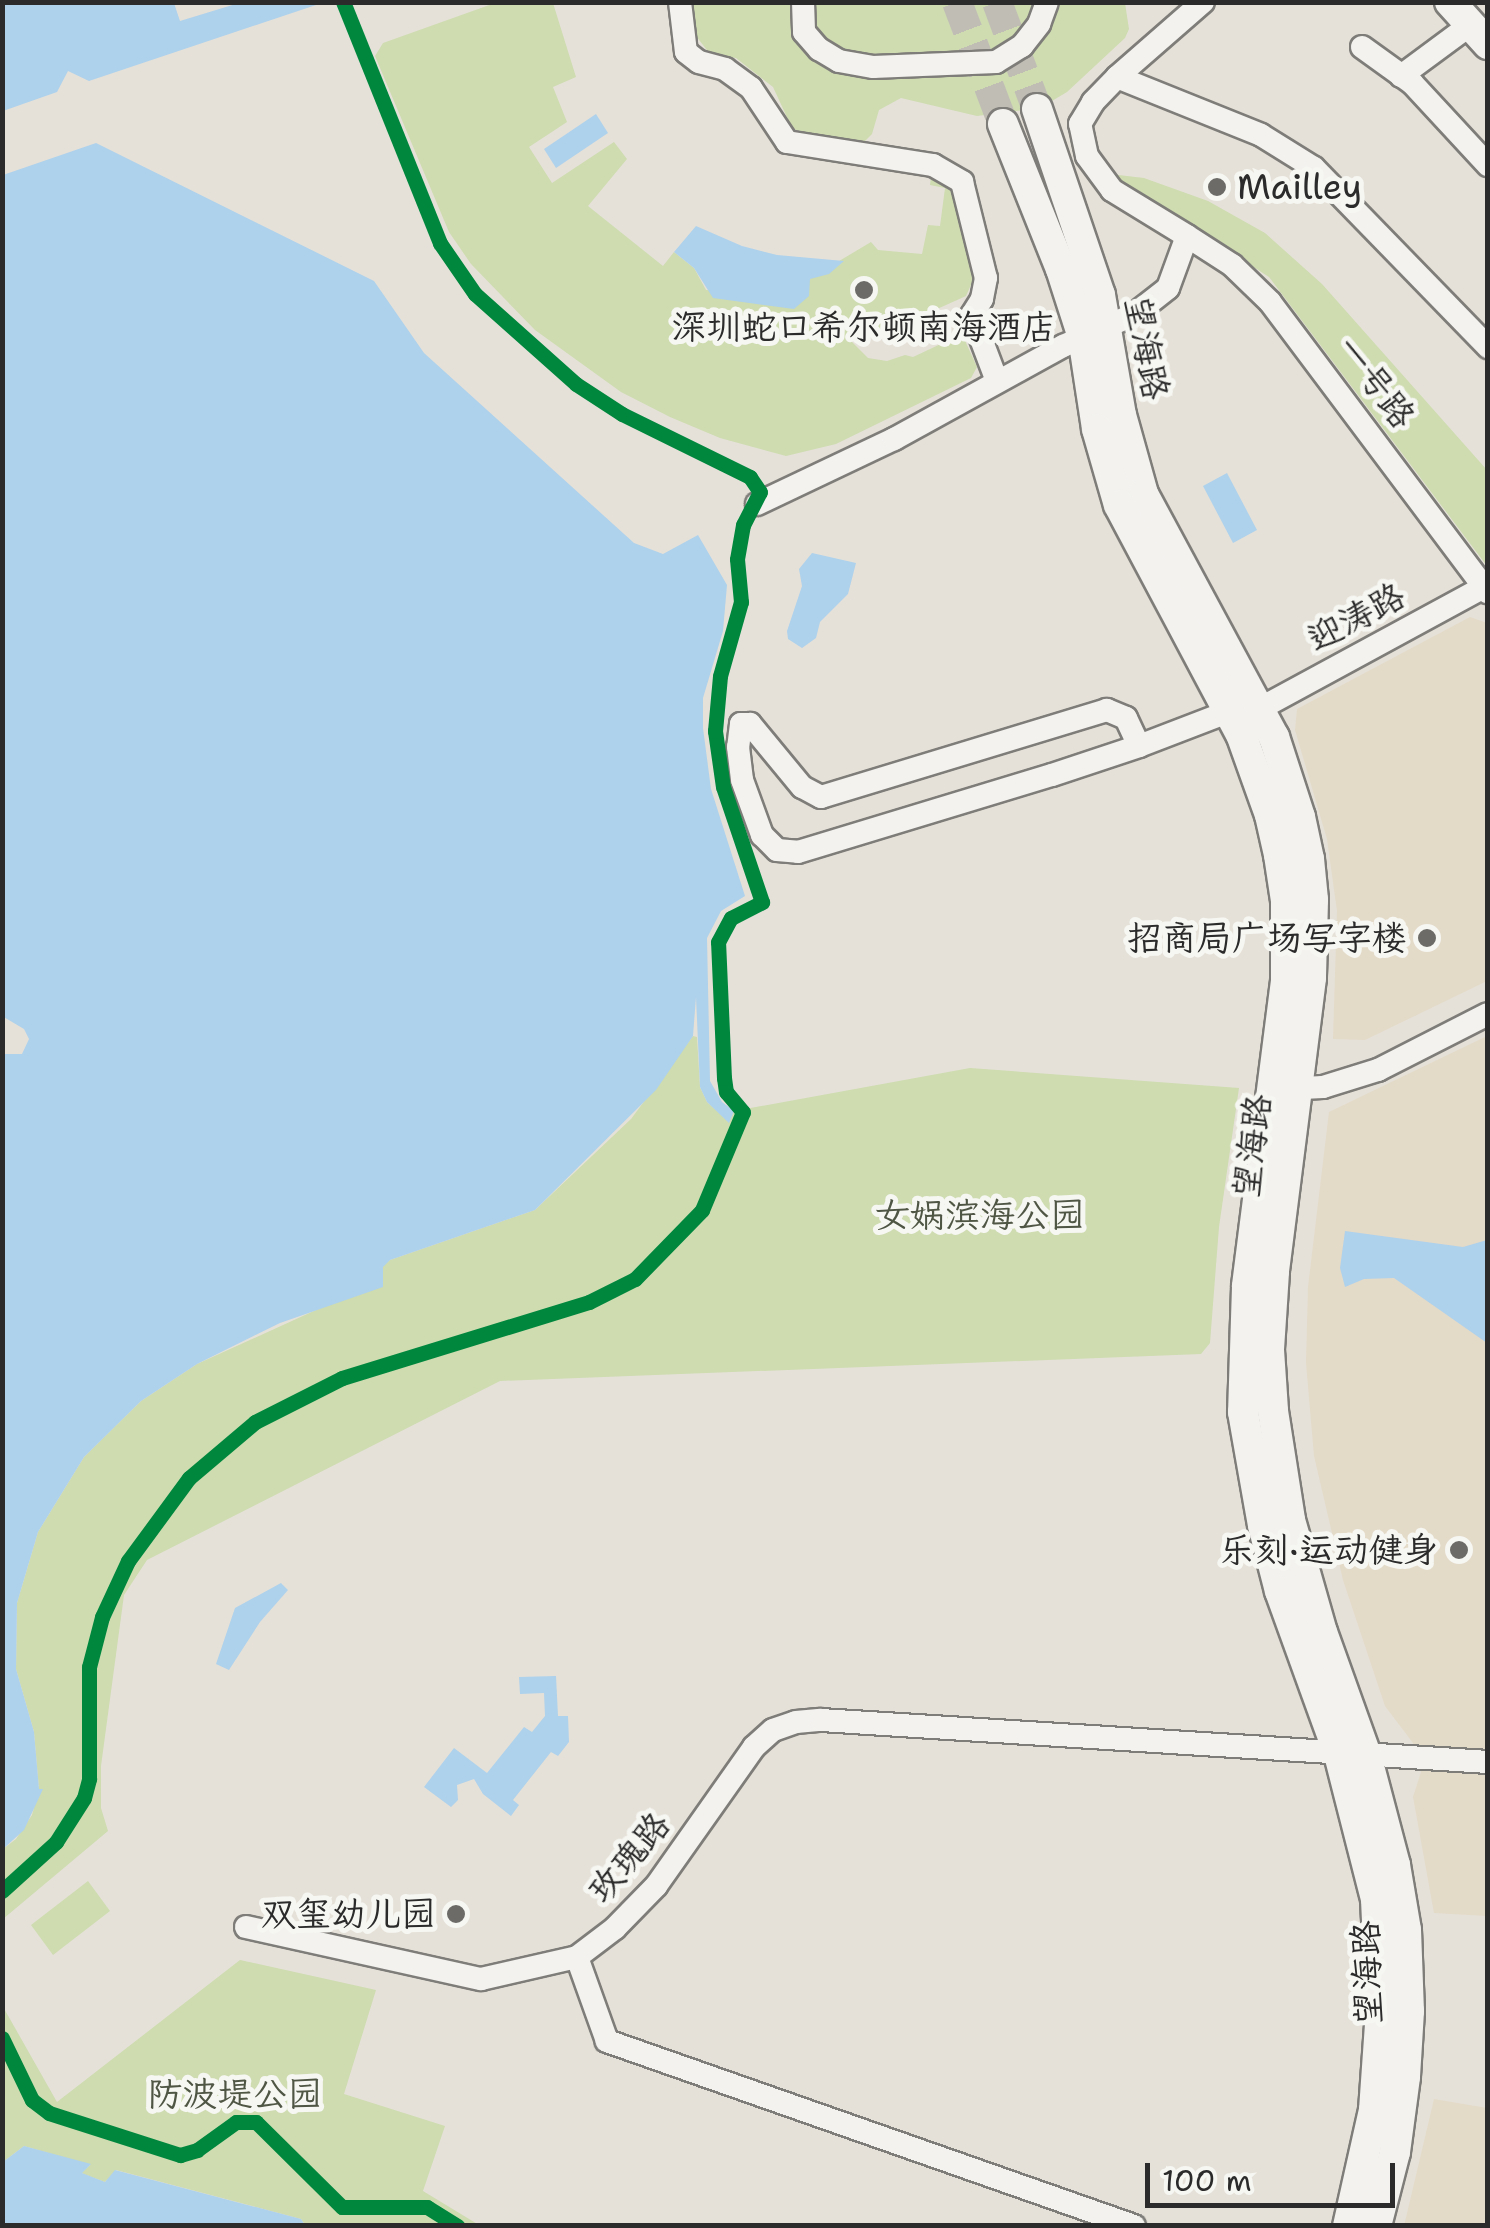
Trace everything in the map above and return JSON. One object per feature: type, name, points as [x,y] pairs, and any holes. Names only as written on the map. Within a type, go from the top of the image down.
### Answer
[{"type":"main road","name":"望海路","points":[[1037,109],[1084,242],[1094,332],[1096,429],[1119,506],[1138,548],[1230,711],[1270,814],[1286,901],[1286,1089]]},
{"type":"main road","name":"望海路","points":[[1002,124],[1061,269],[1094,332],[1143,494],[1261,708],[1300,817],[1313,900],[1311,978],[1278,1140],[1256,1349],[1273,1411],[1290,1520],[1352,1754],[1381,1964],[1374,2110],[1348,2226]]},
{"type":"main road","name":"望海路","points":[[1352,1754],[1395,1864],[1409,1959],[1400,2115],[1376,2226]]},
{"type":"street","points":[[680,2],[686,52],[698,62],[725,69],[751,88],[787,142],[933,165],[962,182],[986,278],[982,299],[972,315],[997,382]]},
{"type":"street","points":[[802,2],[804,32],[818,49],[839,61],[872,67],[996,62],[1022,46],[1039,24],[1047,2]]},
{"type":"street","name":"一号路","points":[[1203,2],[1118,77],[1084,114],[1080,137],[1087,156],[1112,190],[1232,265],[1270,302],[1486,590]]},
{"type":"street","points":[[1402,76],[1474,18]]},
{"type":"street","points":[[1362,47],[1402,76],[1488,165]]},
{"type":"street","points":[[1118,77],[1261,134],[1314,168],[1488,347]]},
{"type":"street","points":[[757,504],[788,493],[894,440],[997,382],[1147,307],[1168,288],[1187,236]]},
{"type":"street","name":"迎涛路","points":[[1261,708],[1486,590]]},
{"type":"street","points":[[1140,746],[1126,718],[1107,710],[821,797],[802,787],[750,724],[740,724],[738,747],[742,780],[762,835],[787,852],[1140,746],[1230,711]]},
{"type":"street","points":[[1286,1089],[1323,1086],[1378,1070],[1488,1014]]},
{"type":"street","name":"玫瑰路","points":[[577,1957],[648,1895],[762,1738],[796,1722],[821,1720],[1488,1762]]},
{"type":"street","points":[[246,1927],[482,1979],[577,1957],[607,2041],[1134,2226]]},
{"type":"shaded area","points":[[1470,617],[1487,623],[1487,981],[1365,1040],[1333,1039],[1337,911],[1327,839],[1295,730],[1297,709]]},
{"type":"shaded area","points":[[1487,1036],[1487,1916],[1434,1913],[1413,1797],[1421,1772],[1413,1743],[1385,1706],[1343,1580],[1314,1456],[1306,1363],[1308,1287],[1329,1112]]},
{"type":"shaded area","points":[[1434,2099],[1487,2108],[1487,2225],[1404,2226]]},
{"type":"green space","points":[[693,2],[1125,3],[1129,29],[1125,38],[1067,92],[1040,108],[977,116],[901,98],[879,110],[872,134],[864,142],[809,136],[792,128],[773,87],[736,58],[710,54],[696,36]]},
{"type":"green space","points":[[495,3],[553,3],[576,77],[553,87],[567,122],[529,147],[552,183],[614,142],[627,159],[588,206],[663,266],[674,252],[694,268],[706,290],[809,296],[809,279],[871,242],[878,250],[922,254],[928,225],[940,226],[945,188],[930,185],[931,177],[950,183],[961,201],[974,278],[966,296],[886,332],[875,328],[850,340],[868,358],[887,361],[905,355],[913,357],[962,334],[977,367],[971,378],[836,444],[786,456],[720,438],[670,417],[621,392],[535,330],[471,264],[449,232],[375,56],[383,43]]},
{"type":"green space","points":[[1110,174],[1144,178],[1208,201],[1265,233],[1322,284],[1487,470],[1487,566],[1269,277]]},
{"type":"green space","name":"女娲滨海公园","points":[[693,1036],[697,1037],[700,1087],[707,1102],[729,1122],[734,1111],[970,1068],[1239,1088],[1219,1227],[1210,1343],[1201,1354],[500,1381],[147,1560],[124,1595],[101,1766],[101,1808],[108,1831],[3,1919],[3,1849],[16,1839],[32,1815],[39,1789],[34,1732],[16,1669],[17,1603],[38,1532],[84,1457],[141,1401],[197,1364],[327,1305],[390,1260],[535,1210],[631,1119]]},
{"type":"green space","points":[[88,1881],[110,1911],[53,1955],[31,1925]]},
{"type":"green space","name":"防波堤公园","points":[[240,1960],[376,1990],[344,2094],[445,2126],[423,2191],[479,2225],[305,2225],[301,2219],[116,2170],[105,2182],[81,2173],[90,2165],[24,2146],[3,2162],[2,2005],[57,2102]]},
{"type":"water","points":[[2,3],[174,3],[180,21],[239,3],[322,3],[89,81],[68,71],[57,92],[3,111]]},
{"type":"water","points":[[596,114],[608,133],[556,168],[544,149]]},
{"type":"water","points":[[96,143],[374,281],[424,353],[634,543],[663,554],[698,535],[727,585],[723,631],[703,698],[703,728],[711,789],[745,896],[721,911],[707,938],[710,1081],[722,1102],[734,1111],[729,1123],[707,1102],[700,1087],[696,997],[693,1036],[656,1090],[535,1210],[390,1260],[383,1267],[383,1287],[280,1323],[197,1364],[141,1401],[84,1457],[38,1532],[17,1603],[16,1669],[34,1732],[39,1789],[43,1789],[24,1830],[3,1849],[2,1054],[22,1054],[29,1039],[24,1029],[2,1016],[3,175]]},
{"type":"water","points":[[696,226],[742,246],[777,255],[844,261],[829,274],[810,279],[809,296],[794,309],[713,298],[694,268],[674,252]]},
{"type":"water","points":[[1227,473],[1257,530],[1233,543],[1203,486]]},
{"type":"water","points":[[812,553],[856,563],[848,594],[820,622],[816,638],[802,648],[788,639],[787,631],[802,586],[799,569]]},
{"type":"water","points":[[1345,1231],[1463,1247],[1487,1240],[1487,1343],[1394,1278],[1364,1279],[1345,1287],[1340,1268]]},
{"type":"water","points":[[281,1583],[288,1590],[260,1622],[229,1670],[216,1664],[235,1608]]},
{"type":"water","points":[[556,1676],[558,1716],[568,1716],[569,1742],[558,1756],[551,1752],[513,1800],[519,1805],[511,1816],[483,1794],[474,1779],[457,1785],[458,1800],[451,1807],[424,1787],[454,1748],[487,1773],[524,1727],[532,1732],[545,1716],[544,1693],[520,1694],[519,1677]]},
{"type":"water","points":[[24,2146],[91,2164],[82,2173],[105,2182],[115,2170],[301,2219],[305,2225],[3,2225],[3,2162]]},
{"type":"tunnel","points":[[957,2],[1003,124]]},
{"type":"tunnel","points":[[997,2],[1037,109]]},
{"type":"cycle path","points":[[2,1891],[56,1842],[84,1798],[89,1779],[89,1667],[102,1617],[128,1561],[189,1478],[255,1422],[342,1378],[589,1302],[635,1279],[702,1210],[743,1112],[726,1092],[718,942],[731,918],[762,902],[723,787],[715,731],[720,676],[741,602],[737,559],[743,525],[760,492],[750,477],[622,414],[576,384],[475,294],[440,243],[343,2]]},
{"type":"cycle path","points":[[2,2038],[32,2100],[49,2113],[180,2155],[197,2150],[236,2122],[256,2122],[342,2207],[427,2207],[457,2226]]},
{"type":"place","name":"Mailley","points":[[1217,187]]},
{"type":"place","name":"深圳蛇口希尔顿南海酒店","points":[[864,290]]},
{"type":"place","name":"招商局广场写字楼","points":[[1427,938]]},
{"type":"place","name":"乐刻·运动健身","points":[[1459,1550]]},
{"type":"place","name":"双玺幼儿园","points":[[456,1914]]}]
